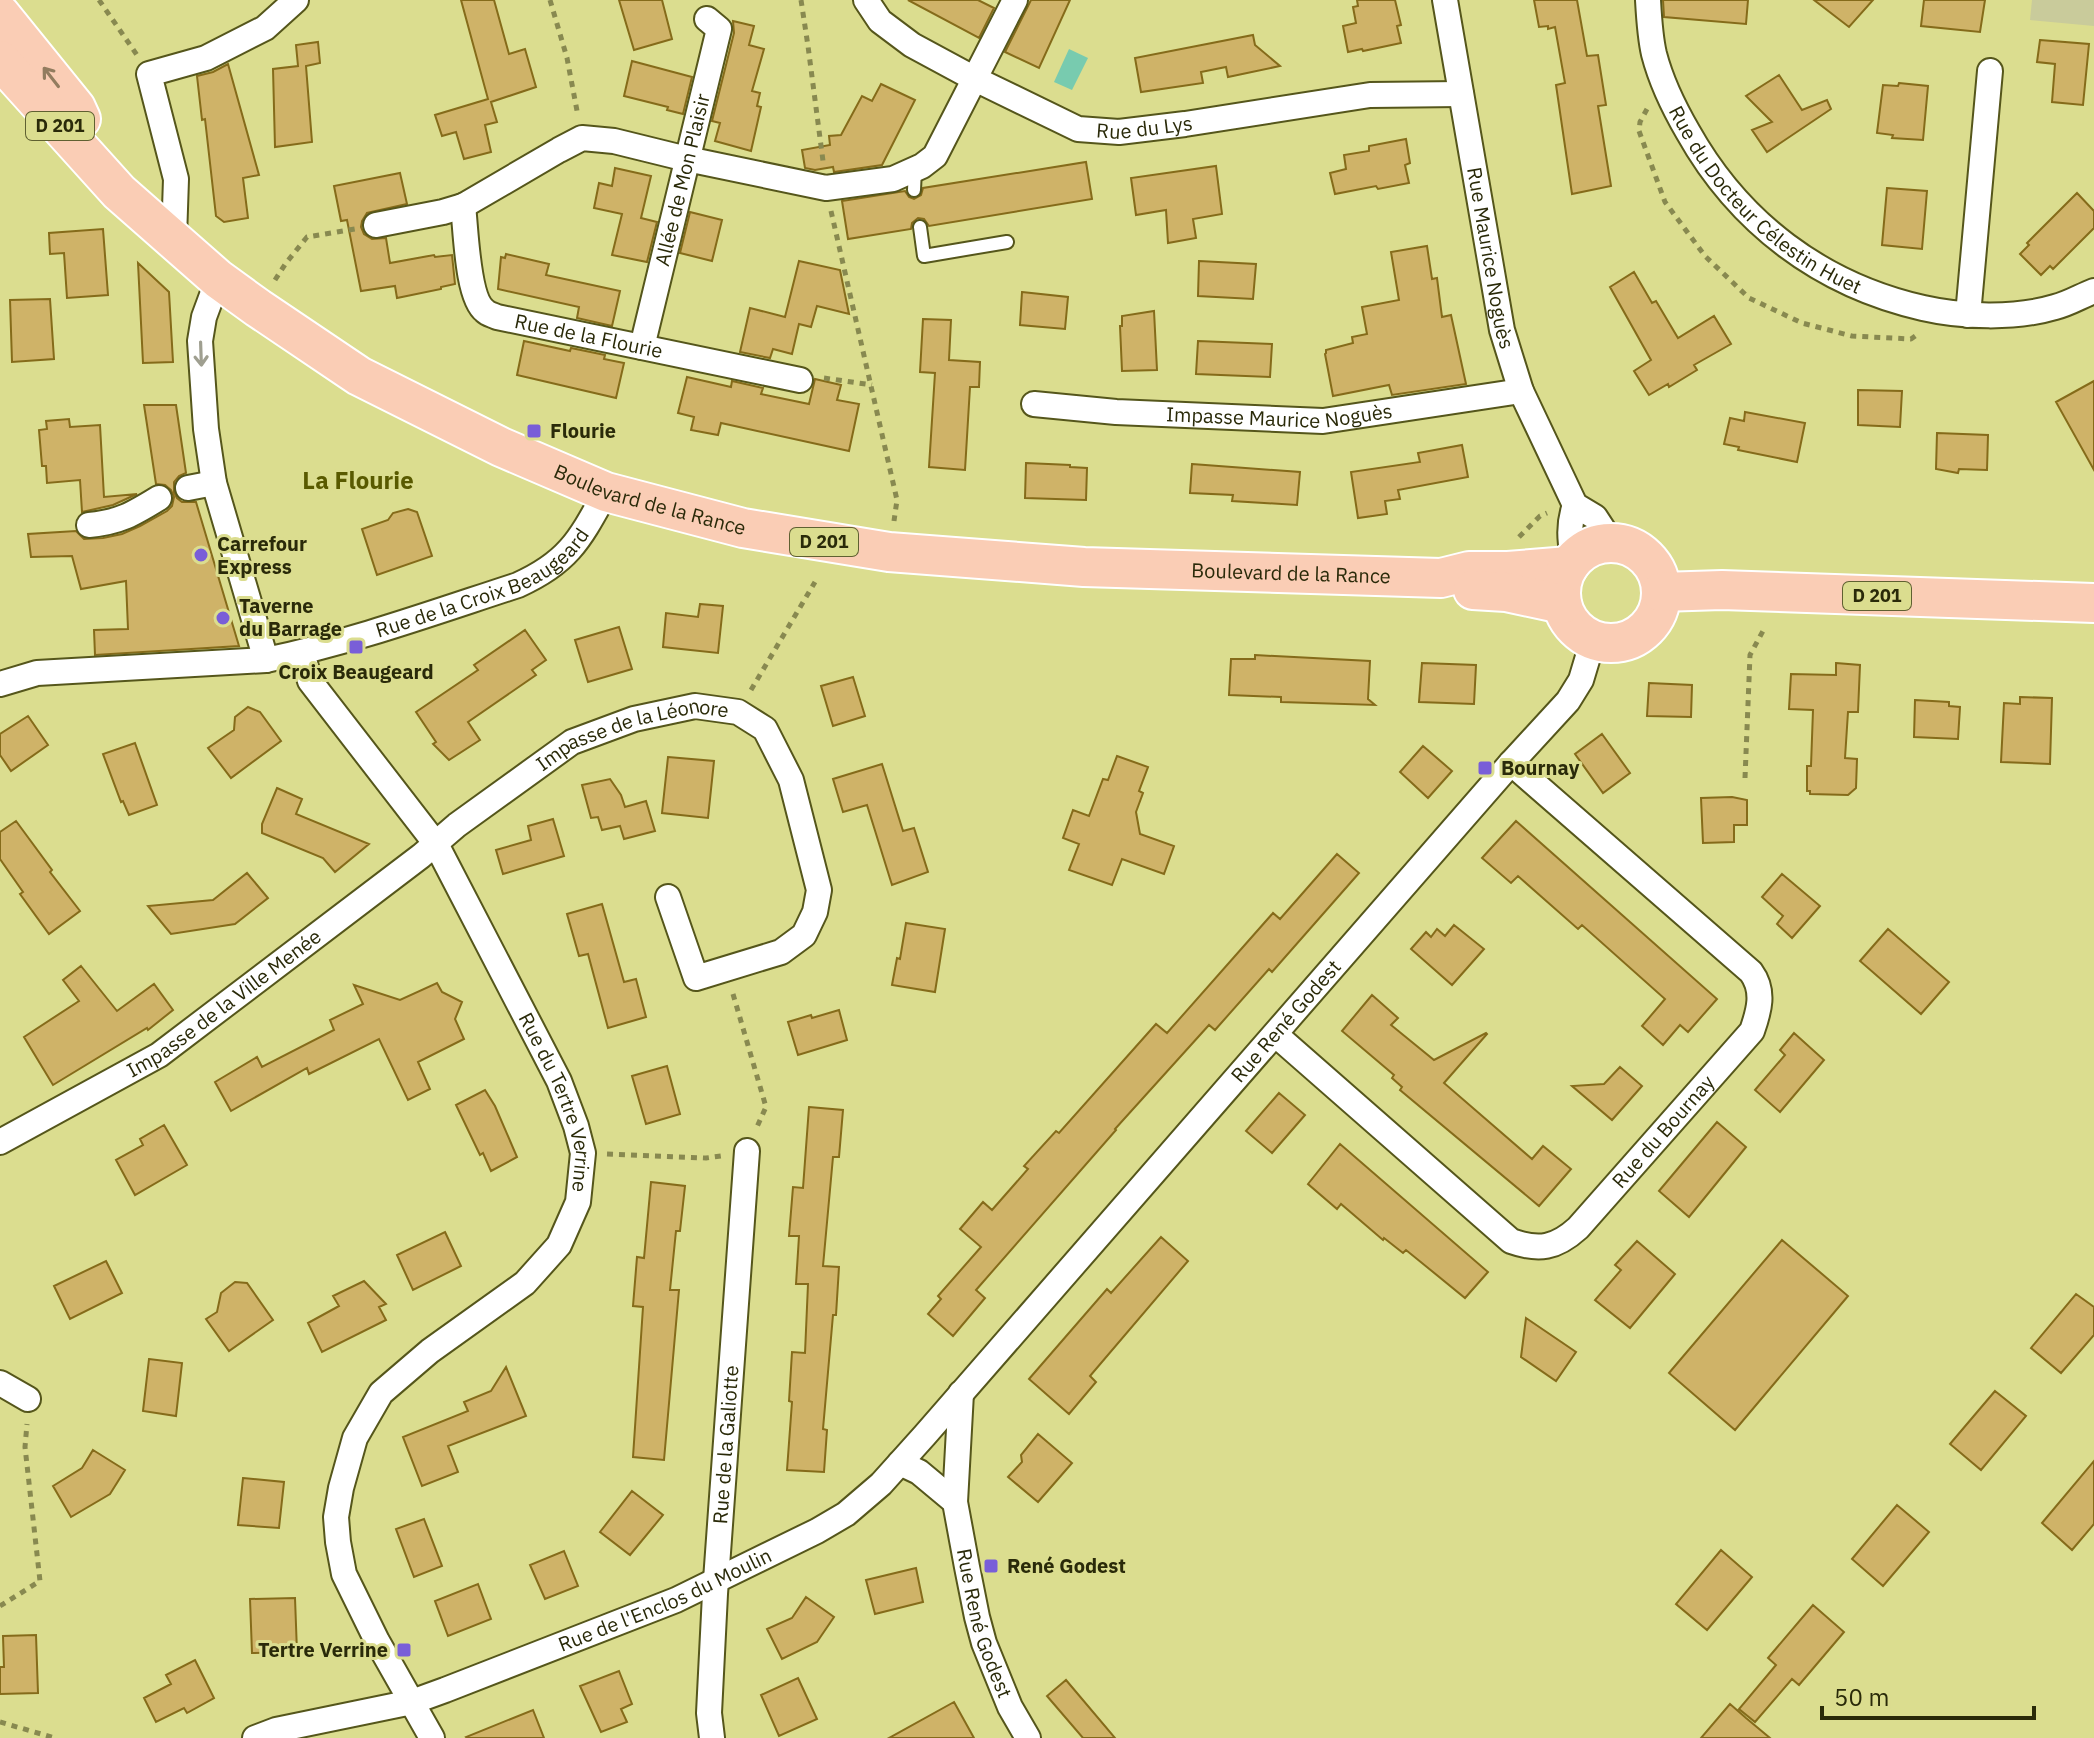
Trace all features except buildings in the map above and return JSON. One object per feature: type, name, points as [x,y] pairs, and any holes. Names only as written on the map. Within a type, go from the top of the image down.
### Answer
[{"type":"main road","points":[[0,14],[76,108],[119,192]]},
{"type":"main road","name":"Boulevard de la Rance","points":[[0,60],[119,192],[218,279],[258,308],[359,376],[501,447],[606,492],[743,528],[889,552],[1084,567],[1441,578],[1469,571],[1508,571],[1571,563]]},
{"type":"main road","points":[[1612,543],[1627,545],[1651,563],[1661,592],[1659,608],[1639,634],[1625,641],[1609,643],[1593,640],[1579,631],[1569,619],[1562,604],[1562,586],[1565,572],[1584,551],[1612,543]]},
{"type":"main road","name":"Boulevard de la Rance","points":[[1441,578],[1469,590],[1506,592],[1562,604]]},
{"type":"main road","name":"D 201","points":[[1661,592],[1722,590],[2094,603]]},
{"type":"street","points":[[174,238],[176,179],[149,74],[206,58],[265,28],[296,0]]},
{"type":"street","name":"Rue du Lys","points":[[866,0],[880,21],[912,45],[1078,129],[1119,132],[1370,95],[1461,94]]},
{"type":"street","points":[[376,225],[463,206],[582,138],[614,141],[826,188],[893,179],[915,180],[935,156],[1015,0]]},
{"type":"street","name":"Rue Maurice Noguès","points":[[1445,0],[1502,330],[1521,391],[1575,505],[1595,517],[1612,543]]},
{"type":"street","name":"Rue du Docteur Célestin Huet","points":[[1648,0],[1654,55],[1677,113],[1702,157],[1741,206],[1768,232],[1808,261],[1855,287],[1943,313],[2009,315],[2055,307],[2094,291]]},
{"type":"street","name":"Allée de Mon Plaisir","points":[[642,347],[719,29],[707,19]]},
{"type":"street","points":[[1968,315],[1990,71]]},
{"type":"street","name":"Rue de la Flourie","points":[[463,206],[471,280],[474,295],[483,310],[497,317],[800,380]]},
{"type":"street","points":[[218,279],[204,317],[200,341],[202,388],[214,483],[266,660]]},
{"type":"street","name":"Impasse Maurice Noguès","points":[[1034,404],[1109,411],[1323,421],[1521,391]]},
{"type":"street","points":[[188,488],[214,483]]},
{"type":"street","name":"Rue de la Croix Beaugeard","points":[[0,684],[37,673],[266,660],[302,653],[518,585],[556,564],[583,535],[606,492]]},
{"type":"street","points":[[89,525],[111,523],[134,514],[159,498]]},
{"type":"street","points":[[1571,563],[1569,521],[1575,505]]},
{"type":"street","name":"Rue René Godest","points":[[900,1463],[1568,701],[1581,680],[1593,640]]},
{"type":"street","name":"Rue du Tertre Verrine","points":[[302,653],[310,681],[436,844],[559,1081],[583,1153],[578,1202],[559,1245],[525,1283],[430,1351],[381,1393],[355,1438],[341,1488],[336,1517],[344,1574],[377,1641],[432,1738]]},
{"type":"street","name":"Impasse de la Léonore","points":[[436,844],[457,825],[572,742],[634,719],[695,706],[738,712],[765,729],[791,780],[819,890],[815,912],[804,935],[781,952],[696,978],[668,897]]},
{"type":"street","name":"Rue du Bournay","points":[[1276,1035],[1511,1241],[1527,1247],[1551,1246],[1565,1240],[1578,1228],[1752,1031],[1760,1007],[1758,982],[1751,972],[1511,763]]},
{"type":"street","name":"Impasse de la Ville Menée","points":[[0,1142],[159,1055],[436,844]]},
{"type":"street","name":"Rue de la Galiotte","points":[[712,1738],[709,1713],[747,1151]]},
{"type":"street","points":[[0,1383],[28,1399]]},
{"type":"street","name":"Rue René Godest","points":[[961,1393],[955,1502],[977,1617],[1010,1707],[1028,1738]]},
{"type":"street","points":[[925,1435],[957,1467]]},
{"type":"street","points":[[900,1463],[919,1472],[955,1502]]},
{"type":"street","name":"Rue de l'Enclos du Moulin","points":[[255,1738],[276,1730],[412,1702],[663,1605],[846,1514],[900,1463]]},
{"type":"lane","points":[[920,227],[924,256],[1007,242]]},
{"type":"path","points":[[99,0],[149,74]]},
{"type":"path","points":[[550,0],[567,58],[582,138]]},
{"type":"path","points":[[801,0],[826,188],[897,500],[894,522]]},
{"type":"path","points":[[258,308],[286,263],[307,237],[376,225]]},
{"type":"path","points":[[800,380],[809,376],[872,385]]},
{"type":"path","points":[[1517,540],[1540,516],[1575,505]]},
{"type":"path","points":[[738,712],[815,582]]},
{"type":"path","points":[[1745,778],[1750,655],[1764,629]]},
{"type":"path","points":[[583,1153],[706,1158],[747,1151],[766,1107],[725,970]]},
{"type":"path","points":[[0,1606],[40,1581],[25,1447],[28,1399]]},
{"type":"path","points":[[0,1722],[55,1738]]},
{"type":"shaded area","points":[[2032,0],[2094,0],[2094,26],[2030,20]]},
{"type":"shaded area","points":[[1069,49],[1088,58],[1072,90],[1054,82]]},
{"type":"place","name":"Flourie","points":[[534,431]]},
{"type":"place","name":"Carrefour Express","points":[[201,555]]},
{"type":"place","name":"Taverne du Barrage","points":[[223,618]]},
{"type":"place","name":"Croix Beaugeard","points":[[356,647]]},
{"type":"place","name":"Bournay","points":[[1485,768]]},
{"type":"place","name":"René Godest","points":[[991,1566]]},
{"type":"place","name":"Tertre Verrine","points":[[404,1650]]},
{"type":"district","name":"La Flourie","points":[[358,481]]}]
